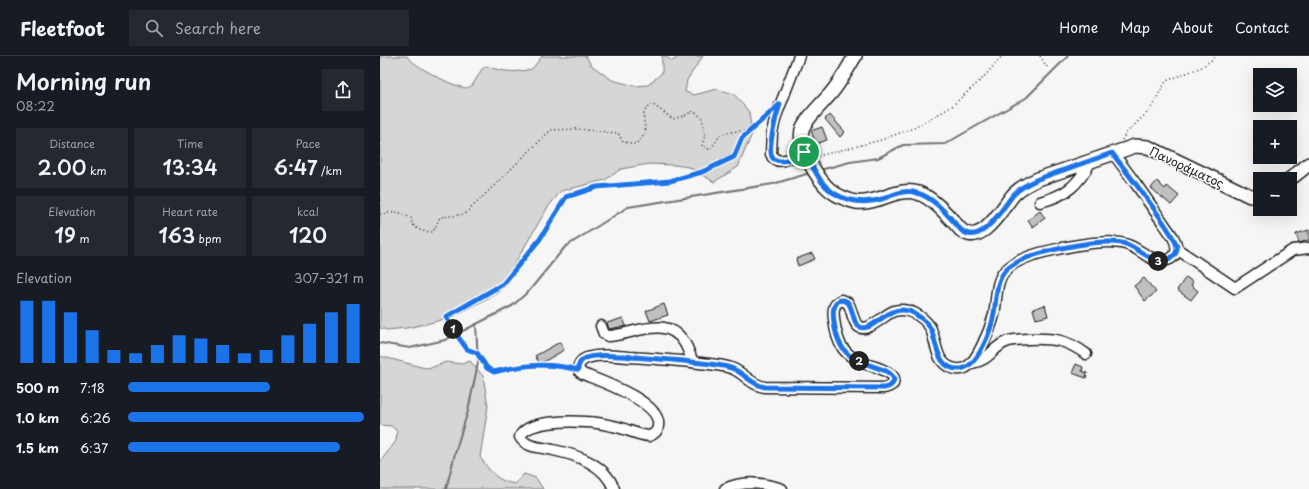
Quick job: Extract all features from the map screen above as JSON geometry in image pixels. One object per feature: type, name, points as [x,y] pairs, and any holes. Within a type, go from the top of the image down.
[{"type":"main road","points":[[809,159],[801,137],[803,127],[834,90],[855,56]]},
{"type":"main road","name":"Πανοράματος","points":[[809,159],[821,181],[837,195],[856,202],[874,201],[909,191],[917,192],[930,199],[965,234],[969,235],[976,234],[986,229],[1007,202],[1020,189],[1038,179],[1135,146],[1148,147],[1243,194],[1253,196]]},
{"type":"main road","points":[[1297,173],[1309,164]]},
{"type":"street","points":[[800,56],[776,116],[772,132],[772,157],[776,160],[809,159]]},
{"type":"street","points":[[614,489],[612,483],[596,466],[579,458],[554,450],[529,445],[520,437],[522,432],[530,428],[550,423],[586,422],[615,426],[648,436],[655,432],[658,428],[658,419],[653,412],[645,404],[630,394],[582,374],[578,370],[578,365],[584,359],[593,356],[607,356],[650,358],[713,364],[731,368],[744,375],[753,383],[765,387],[869,389],[888,387],[893,384],[894,380],[892,375],[882,369],[862,363],[851,357],[838,340],[836,334],[834,308],[841,300],[848,303],[856,323],[863,328],[872,326],[893,311],[908,310],[925,321],[930,328],[937,350],[944,364],[951,368],[958,369],[967,367],[976,358],[992,324],[998,284],[1004,272],[1010,266],[1027,257],[1040,253],[1086,244],[1121,243],[1130,245],[1153,259],[1160,261],[1165,261],[1175,254],[1177,249],[1176,243],[1170,233],[1136,184],[1112,153]]},
{"type":"street","points":[[1040,202],[1066,192],[1074,186],[1081,178],[1091,161]]},
{"type":"street","points":[[1177,249],[1235,288],[1294,250],[1309,248]]},
{"type":"street","points":[[601,326],[604,334],[608,336],[655,327],[666,328],[680,337],[693,362]]},
{"type":"street","points":[[972,363],[983,361],[1006,342],[1018,340],[1047,338],[1058,339],[1086,354]]},
{"type":"street","points":[[726,489],[746,483],[756,482],[782,489]]},
{"type":"path","points":[[809,159],[881,140],[916,127],[951,107],[983,78],[1002,56]]},
{"type":"path","points":[[1040,56],[1047,66]]},
{"type":"path","points":[[1112,153],[1126,133],[1150,110],[1166,81],[1202,67],[1217,56]]},
{"type":"path","points":[[380,214],[398,212],[411,218],[413,225],[421,231],[433,232],[440,217],[465,214],[551,130],[578,129],[618,133],[623,142],[636,144],[646,133],[643,117],[647,107],[652,104],[673,119],[694,112],[702,118],[705,135],[702,146],[710,150],[721,134],[749,131]]},
{"type":"path","points":[[578,370],[566,366],[542,364],[492,372],[487,368],[477,353],[467,349],[446,317],[503,284],[540,239],[566,197],[597,187],[670,181],[702,172],[734,157],[742,138],[780,104]]},
{"type":"shaded area","points":[[380,56],[407,56],[416,65],[434,75],[452,84],[466,88],[472,86],[482,69],[486,66],[498,70],[509,71],[532,69],[542,56],[586,56],[591,65],[612,80],[635,86],[648,85],[662,73],[662,56],[665,56],[672,61],[680,56],[703,56],[687,80],[685,92],[694,95],[717,89],[734,94],[749,112],[752,134],[738,167],[714,182],[689,167],[649,164],[621,169],[605,180],[561,191],[548,207],[515,263],[507,283],[496,294],[454,316],[407,328],[387,330],[380,328]]},
{"type":"shaded area","points":[[380,356],[425,368],[433,367],[446,362],[462,364],[470,361],[483,376],[488,406],[480,457],[490,471],[498,478],[508,483],[515,484],[524,474],[536,478],[543,489],[380,489],[380,462],[396,441],[397,431],[391,426],[380,425]]},
{"type":"building","points":[[830,115],[845,132],[840,137],[825,119]]},
{"type":"building","points":[[822,127],[827,140],[816,144],[811,131]]},
{"type":"building","points":[[1157,181],[1165,189],[1167,186],[1179,196],[1171,205],[1151,188]]},
{"type":"building","points":[[1040,211],[1045,218],[1033,227],[1028,220]]},
{"type":"building","points":[[1309,230],[1309,240],[1299,243],[1296,234]]},
{"type":"building","points":[[812,253],[815,259],[798,266],[796,259]]},
{"type":"building","points":[[1186,277],[1193,282],[1191,285],[1198,291],[1191,300],[1177,290]]},
{"type":"building","points":[[1144,278],[1156,292],[1145,301],[1134,286]]},
{"type":"building","points":[[664,304],[668,315],[650,321],[646,311]]},
{"type":"building","points":[[1045,305],[1048,316],[1036,319],[1033,309]]},
{"type":"building","points":[[623,318],[626,326],[609,329],[607,323]]},
{"type":"building","points":[[560,342],[564,350],[540,364],[535,356]]},
{"type":"building","points":[[1076,364],[1083,367],[1082,371],[1087,373],[1086,378],[1072,373]]},
{"type":"waterway","points":[[820,170],[850,162],[878,158],[903,145],[945,144],[1026,98],[1068,56]]},
{"type":"waterway","points":[[380,343],[410,348],[445,340],[512,306],[529,291],[565,247],[628,207],[773,184],[810,173]]},
{"type":"waterway","points":[[446,489],[468,411],[478,363],[476,324]]},
{"type":"route","points":[[780,104],[772,132],[772,157],[781,161],[787,160],[804,152],[821,181],[837,195],[856,202],[864,202],[883,199],[909,191],[917,192],[930,199],[965,234],[969,235],[976,234],[986,229],[1014,194],[1028,184],[1038,179],[1112,153],[1136,184],[1170,233],[1176,243],[1177,249],[1171,258],[1165,261],[1160,261],[1153,259],[1136,248],[1126,244],[1086,244],[1053,250],[1027,257],[1010,266],[1004,272],[998,284],[992,324],[989,332],[976,358],[972,363],[963,369],[951,368],[944,364],[935,345],[930,328],[925,321],[908,310],[893,311],[872,326],[863,328],[856,323],[848,303],[844,300],[838,301],[834,308],[834,315],[838,340],[851,357],[862,363],[882,369],[892,375],[894,378],[893,384],[884,388],[765,387],[753,383],[744,375],[731,368],[713,364],[650,358],[607,356],[593,356],[584,359],[578,365],[578,370],[566,366],[542,364],[492,372],[487,368],[477,353],[467,349],[446,317],[503,284],[540,239],[566,197],[597,187],[670,181],[702,172],[734,157],[742,138],[780,104]]}]
